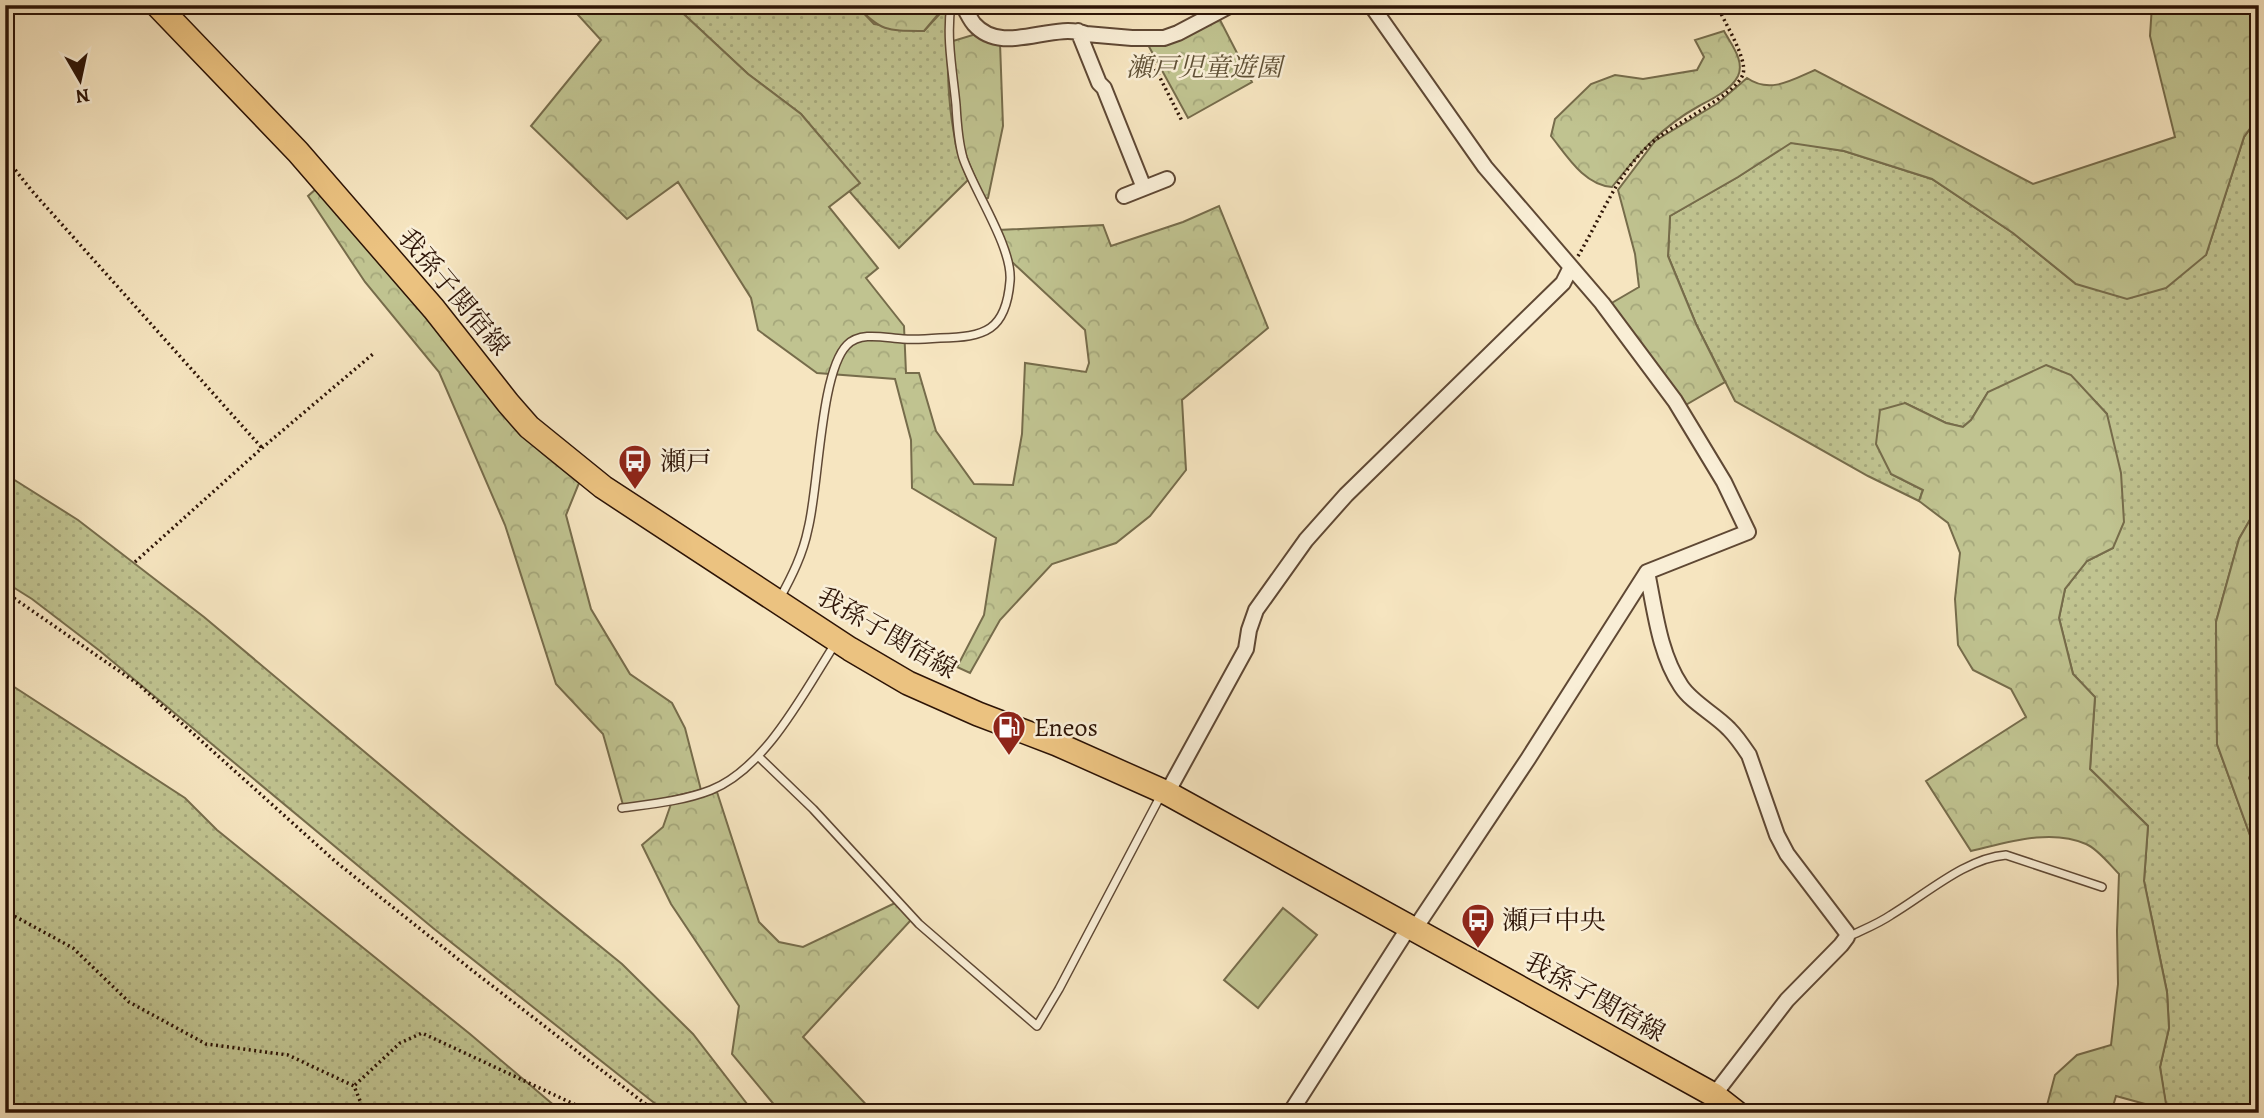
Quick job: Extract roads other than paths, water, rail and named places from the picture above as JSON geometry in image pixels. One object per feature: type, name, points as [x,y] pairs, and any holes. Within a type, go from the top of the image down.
[{"type":"main road","name":"我孫子関宿線","points":[[157,5],[298,152],[434,309],[530,427],[603,487],[908,683],[978,714],[1057,744],[1165,793],[1714,1095],[1737,1113]]},
{"type":"street","points":[[963,5],[975,25],[992,37],[1028,37],[1077,31],[1152,39],[1171,36],[1231,5]]},
{"type":"street","points":[[1290,1113],[1411,929],[1528,759],[1647,572],[1748,532],[1690,422],[1602,303],[1485,167],[1371,5]]},
{"type":"street","points":[[1077,31],[1099,83],[1104,88],[1144,188]]},
{"type":"street","points":[[1124,196],[1167,179]]},
{"type":"street","points":[[1165,793],[1247,649],[1249,629],[1256,610],[1306,540],[1346,495],[1563,283],[1570,269]]},
{"type":"street","points":[[1647,572],[1660,636],[1669,663],[1682,688],[1730,730],[1749,755],[1777,835],[1787,854],[1847,933],[1847,937],[1787,1000],[1714,1095]]},
{"type":"lane","points":[[778,601],[799,559],[808,530],[817,481],[824,411],[835,362],[848,344],[861,337],[873,336],[904,340],[970,337],[990,329],[1000,319],[1008,296],[1010,276],[1004,251],[963,157],[951,59],[951,5]]},
{"type":"lane","points":[[622,808],[678,800],[712,790],[736,776],[770,743],[838,640]]},
{"type":"lane","points":[[758,756],[813,809],[919,924],[1037,1026],[1165,793]]},
{"type":"lane","points":[[1847,937],[1888,917],[1981,860],[1992,856],[2006,855],[2102,887]]},
{"type":"place","name":"瀬戸","points":[[635,491]]},
{"type":"place","name":"Eneos","points":[[1009,757]]},
{"type":"place","name":"瀬戸中央","points":[[1478,950]]},
{"type":"park label","name":"瀬戸児童遊園","points":[[1204,67]]}]
